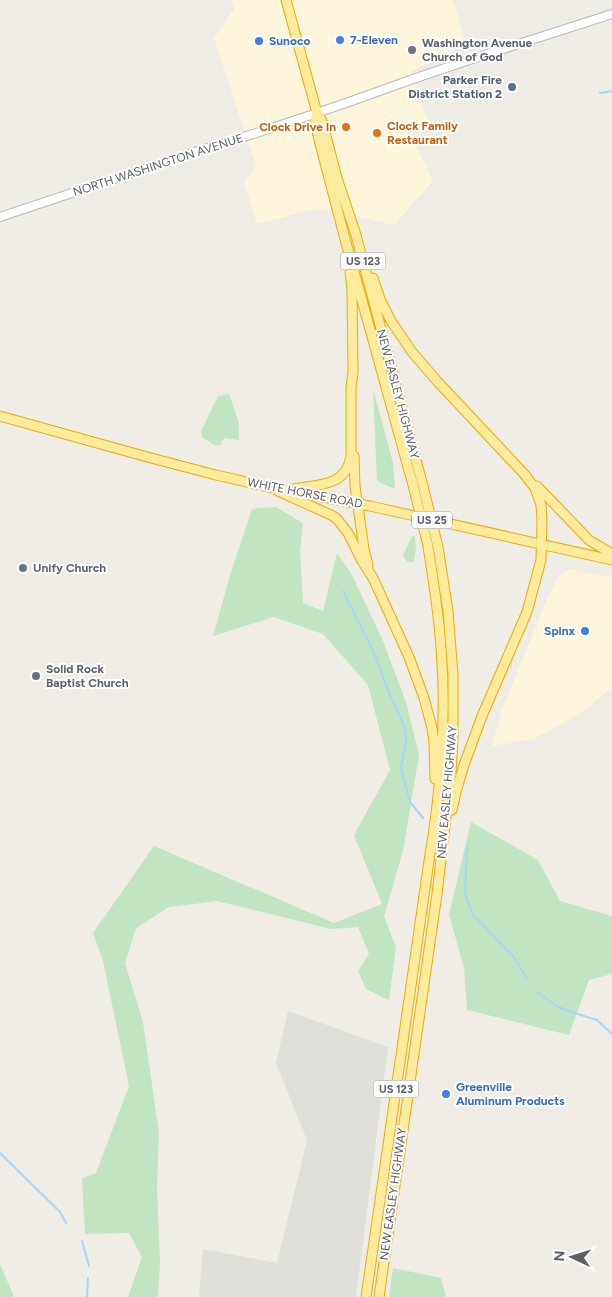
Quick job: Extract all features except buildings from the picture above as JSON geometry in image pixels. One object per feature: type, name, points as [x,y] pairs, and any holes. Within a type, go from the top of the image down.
[{"type":"highway","name":"US 123","points":[[286,0],[317,113]]},
{"type":"highway","name":"NEW EASLEY HIGHWAY","points":[[317,113],[322,121],[337,178],[352,224],[418,486],[440,629],[443,670],[441,776],[436,819],[366,1297]]},
{"type":"highway","name":"NEW EASLEY HIGHWAY","points":[[317,113],[315,123],[345,239],[438,548],[448,611],[453,674],[454,706],[451,774],[438,884],[378,1297]]},
{"type":"highway","points":[[352,224],[360,240],[380,299],[402,339],[420,362],[524,474],[589,540],[612,554]]},
{"type":"highway","points":[[289,490],[333,482],[346,471],[351,457],[351,388],[354,372],[352,290],[345,239]]},
{"type":"highway","points":[[353,379],[355,486],[369,571]]},
{"type":"highway","name":"WHITE HORSE ROAD","points":[[0,416],[169,463],[264,486],[358,504],[612,560]]},
{"type":"highway","points":[[438,884],[460,778],[482,716],[527,612],[541,560],[541,505],[535,488],[524,474]]},
{"type":"highway","points":[[264,486],[333,516],[343,526],[362,562],[374,578],[414,670],[432,728],[435,760],[435,785],[426,881]]},
{"type":"highway","points":[[386,1156],[398,1160]]},
{"type":"main road","name":"NORTH WASHINGTON AVENUE","points":[[0,217],[612,14]]},
{"type":"shaded area","points":[[232,0],[453,0],[466,44],[411,72],[428,120],[408,128],[433,181],[394,225],[318,208],[257,224],[244,182],[256,166],[214,38],[234,9]]},
{"type":"shaded area","points":[[570,569],[612,578],[612,687],[583,712],[534,739],[492,746],[501,712],[547,599],[557,578]]},
{"type":"shaded area","points":[[288,1011],[388,1047],[356,1297],[199,1297],[203,1249],[277,1263],[307,1140],[276,1063]]},
{"type":"green space","points":[[373,389],[393,463],[395,489],[377,481]]},
{"type":"green space","points":[[229,394],[239,423],[239,440],[224,438],[220,445],[214,445],[202,437],[201,431],[218,396]]},
{"type":"green space","points":[[276,507],[303,523],[300,552],[303,603],[323,611],[337,553],[351,573],[383,641],[406,702],[419,755],[403,851],[384,916],[396,947],[389,1000],[366,989],[358,971],[369,954],[358,927],[331,929],[217,901],[169,907],[136,928],[125,963],[143,1022],[159,1133],[157,1188],[160,1264],[158,1297],[128,1297],[142,1257],[129,1233],[85,1234],[82,1178],[96,1173],[129,1086],[103,961],[93,933],[154,846],[334,923],[382,904],[354,835],[390,770],[368,685],[323,634],[274,617],[213,636],[231,572],[252,509]]},
{"type":"green space","points":[[412,536],[415,537],[416,548],[414,562],[407,562],[403,555]]},
{"type":"green space","points":[[471,822],[538,860],[560,901],[612,916],[612,974],[589,980],[569,1035],[467,1010],[464,968],[449,915]]},
{"type":"green space","points":[[0,1264],[14,1297],[0,1297]]},
{"type":"green space","points":[[393,1268],[441,1278],[446,1297],[389,1297]]},
{"type":"waterway","points":[[600,93],[612,91]]},
{"type":"waterway","points":[[343,591],[373,650],[389,693],[405,728],[406,742],[401,768],[410,802],[423,818]]},
{"type":"waterway","points":[[467,846],[465,894],[473,915],[513,956],[527,978]]},
{"type":"waterway","points":[[537,992],[557,1006],[597,1020],[612,1034]]},
{"type":"waterway","points":[[0,1153],[60,1212],[66,1223]]},
{"type":"waterway","points":[[82,1241],[89,1266]]},
{"type":"waterway","points":[[87,1297],[88,1278]]},
{"type":"place","name":"7-Eleven","points":[[340,40]]},
{"type":"place","name":"Sunoco","points":[[259,41]]},
{"type":"place","name":"Washington Avenue Church of God","points":[[412,50]]},
{"type":"place","name":"Parker Fire District Station 2","points":[[512,87]]},
{"type":"place","name":"Clock Drive In","points":[[346,127]]},
{"type":"place","name":"Clock Family Restaurant","points":[[377,133]]},
{"type":"place","name":"Unify Church","points":[[23,568]]},
{"type":"place","name":"Spinx","points":[[585,631]]},
{"type":"place","name":"Solid Rock Baptist Church","points":[[36,676]]},
{"type":"place","name":"Greenville Aluminum Products","points":[[446,1094]]}]
